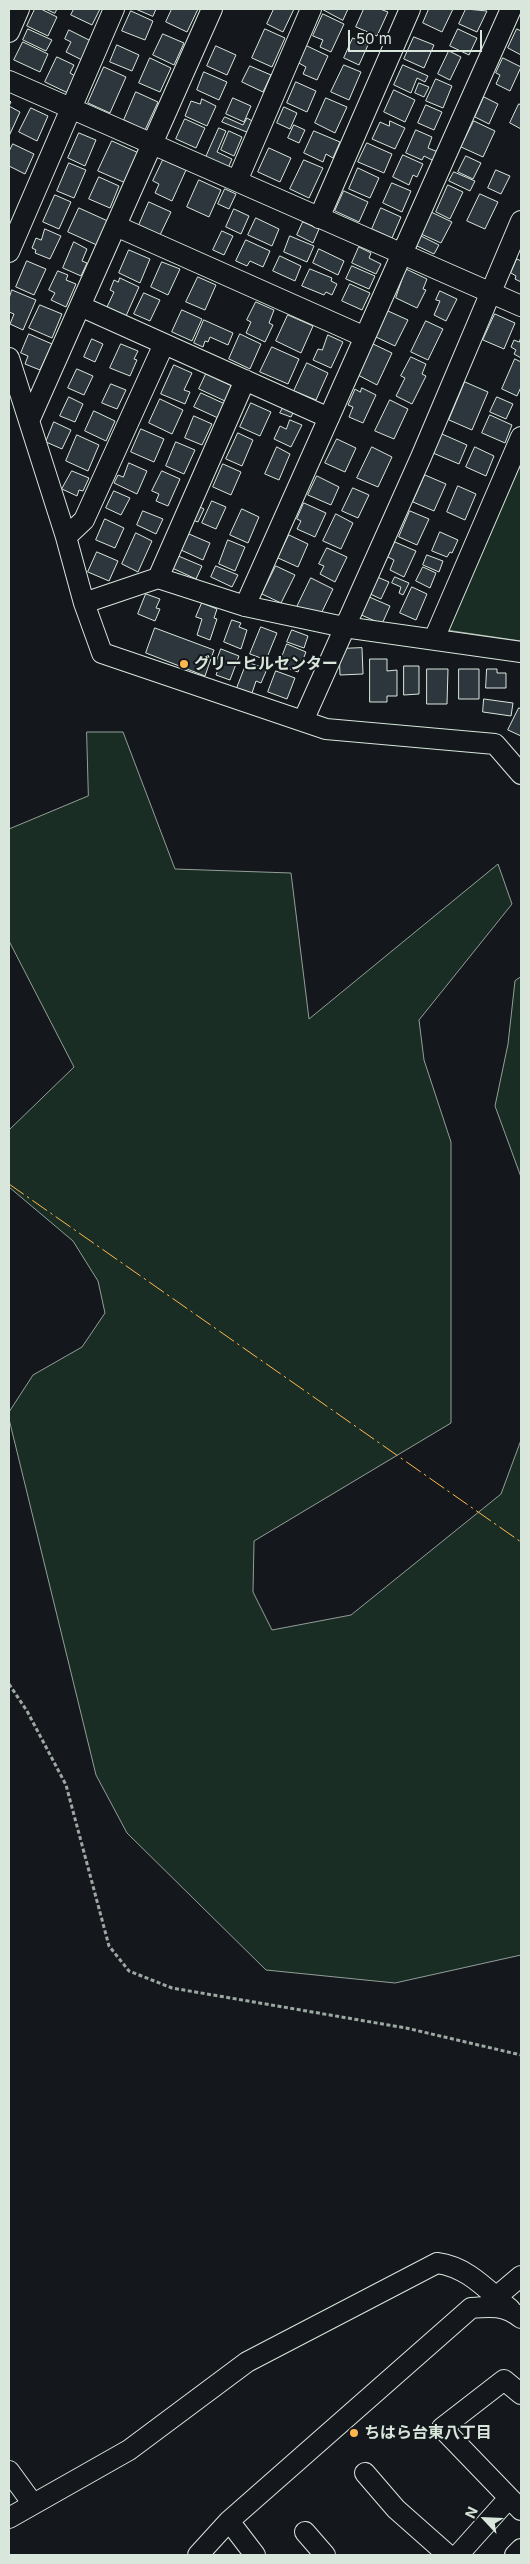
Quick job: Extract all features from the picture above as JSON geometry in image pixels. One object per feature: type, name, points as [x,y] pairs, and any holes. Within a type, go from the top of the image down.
[{"type":"street","points":[[9,32],[19,9]]},
{"type":"street","points":[[9,252],[114,9]]},
{"type":"street","points":[[29,421],[212,9]]},
{"type":"street","points":[[237,181],[311,9]]},
{"type":"street","points":[[319,218],[410,9]]},
{"type":"street","points":[[245,606],[511,9]]},
{"type":"street","points":[[516,9],[521,11]]},
{"type":"street","points":[[9,81],[521,306]]},
{"type":"street","points":[[303,721],[421,457],[521,221]]},
{"type":"street","points":[[116,226],[365,337]]},
{"type":"street","points":[[80,306],[329,418]]},
{"type":"street","points":[[66,537],[84,520],[164,344]]},
{"type":"street","points":[[9,358],[66,537],[84,603],[102,653],[326,729],[495,744],[521,774]]},
{"type":"street","points":[[158,578],[245,380]]},
{"type":"street","points":[[434,639],[521,437]]},
{"type":"street","points":[[84,603],[158,578],[245,606],[344,627],[521,652]]},
{"type":"street","points":[[9,2518],[129,2450],[247,2362],[437,2263],[454,2266],[469,2274],[509,2308]]},
{"type":"street","points":[[509,2308],[521,2276]]},
{"type":"street","points":[[198,2555],[229,2521],[472,2308],[491,2306],[509,2308]]},
{"type":"street","points":[[458,2555],[515,2504],[442,2428],[504,2380],[521,2394]]},
{"type":"street","points":[[9,2471],[33,2504]]},
{"type":"street","points":[[365,2473],[396,2509],[448,2555]]},
{"type":"street","points":[[229,2521],[255,2555]]},
{"type":"street","points":[[305,2532],[325,2555]]},
{"type":"street","points":[[515,2555],[521,2548]]},
{"type":"path","points":[[9,1684],[27,1711],[66,1785],[109,1946],[129,1971],[172,1988],[406,2028],[521,2055]]},
{"type":"green space","points":[[515,466],[521,469],[521,641],[446,630]]},
{"type":"green space","points":[[87,732],[123,732],[175,869],[291,873],[309,1019],[498,864],[512,904],[419,1020],[424,1060],[451,1142],[451,1423],[254,1541],[253,1592],[272,1630],[351,1615],[501,1494],[521,1440],[521,1955],[395,1983],[266,1970],[127,1833],[96,1775],[9,1419],[9,1412],[33,1375],[82,1347],[105,1313],[98,1281],[73,1241],[9,1187],[9,1130],[74,1067],[9,941],[9,829],[88,796]]},
{"type":"green space","points":[[521,977],[521,1177],[495,1106],[508,1044],[515,981]]},
{"type":"building","points":[[35,9],[41,9],[57,17],[48,36],[27,26]]},
{"type":"building","points":[[46,9],[57,9],[55,13]]},
{"type":"building","points":[[74,9],[100,9],[92,25],[71,15]]},
{"type":"building","points":[[136,9],[156,9],[153,16]]},
{"type":"building","points":[[172,9],[198,9],[187,32],[166,22]]},
{"type":"building","points":[[274,9],[294,9],[283,32],[267,24]]},
{"type":"building","points":[[322,9],[348,9],[343,20]]},
{"type":"building","points":[[364,9],[380,9],[388,12],[377,36],[356,27]]},
{"type":"building","points":[[429,9],[453,9],[442,32],[423,23]]},
{"type":"building","points":[[466,9],[487,11],[477,32],[459,24]]},
{"type":"building","points":[[131,11],[153,21],[145,40],[122,31]]},
{"type":"building","points":[[323,14],[344,24],[331,52],[320,47],[323,40],[313,36]]},
{"type":"building","points":[[28,29],[52,40],[46,51],[23,40]]},
{"type":"building","points":[[265,29],[285,38],[272,67],[252,58]]},
{"type":"building","points":[[458,29],[477,38],[469,55],[450,46]]},
{"type":"building","points":[[517,29],[521,31],[521,55],[508,48]]},
{"type":"building","points":[[69,30],[91,41],[82,60],[66,52],[71,42],[65,39]]},
{"type":"building","points":[[163,34],[184,43],[174,65],[153,55]]},
{"type":"building","points":[[414,37],[434,45],[424,68],[404,59]]},
{"type":"building","points":[[353,38],[368,45],[359,65],[344,58]]},
{"type":"building","points":[[23,42],[48,54],[40,72],[14,60]]},
{"type":"building","points":[[117,45],[139,55],[132,71],[110,62]]},
{"type":"building","points":[[305,45],[328,56],[317,80],[303,74],[306,67],[297,62]]},
{"type":"building","points":[[216,46],[236,55],[227,75],[207,66]]},
{"type":"building","points":[[449,51],[461,57],[450,80],[438,74]]},
{"type":"building","points":[[57,57],[74,65],[70,73],[75,76],[68,93],[45,82]]},
{"type":"building","points":[[150,58],[171,68],[160,92],[139,83]]},
{"type":"building","points":[[503,58],[521,67],[510,91],[496,84],[500,75],[496,73]]},
{"type":"building","points":[[344,65],[361,72],[349,100],[331,92]]},
{"type":"building","points":[[403,65],[428,76],[425,82],[417,78],[411,93],[394,85]]},
{"type":"building","points":[[250,66],[271,75],[263,92],[242,82]]},
{"type":"building","points":[[104,67],[126,77],[110,113],[88,103]]},
{"type":"building","points":[[204,72],[227,82],[219,100],[197,90]]},
{"type":"building","points":[[436,79],[452,86],[443,108],[426,101]]},
{"type":"building","points":[[296,82],[316,91],[307,112],[287,103]]},
{"type":"building","points":[[419,83],[429,87],[424,97],[415,93]]},
{"type":"building","points":[[394,90],[415,100],[405,122],[384,112]]},
{"type":"building","points":[[136,92],[158,102],[145,130],[124,120]]},
{"type":"building","points":[[484,97],[498,104],[489,124],[475,117]]},
{"type":"building","points":[[233,98],[251,106],[244,122],[226,114]]},
{"type":"building","points":[[326,98],[347,107],[335,133],[315,123]]},
{"type":"building","points":[[202,99],[216,106],[207,126],[185,116],[191,101],[200,104]]},
{"type":"building","points":[[519,104],[521,105],[521,129],[510,123]]},
{"type":"building","points":[[426,105],[442,112],[434,130],[418,123]]},
{"type":"building","points":[[9,106],[20,112],[10,134]]},
{"type":"building","points":[[284,107],[297,113],[290,129],[277,123]]},
{"type":"building","points":[[31,108],[48,116],[37,141],[19,132]]},
{"type":"building","points":[[225,117],[243,125],[247,118],[254,122],[249,133],[222,122]]},
{"type":"building","points":[[185,119],[205,128],[196,148],[176,139]]},
{"type":"building","points":[[390,121],[405,128],[395,149],[372,139],[380,122],[389,126]]},
{"type":"building","points":[[474,121],[495,131],[483,157],[461,147]]},
{"type":"building","points":[[294,125],[305,130],[299,143],[288,138]]},
{"type":"building","points":[[219,128],[226,131],[217,152],[232,159],[228,168],[206,157]]},
{"type":"building","points":[[416,130],[432,137],[428,148],[438,152],[434,161],[424,156],[422,160],[406,153]]},
{"type":"building","points":[[229,131],[242,137],[234,156],[221,150]]},
{"type":"building","points":[[314,131],[340,142],[333,158],[326,154],[323,162],[304,153]]},
{"type":"building","points":[[79,133],[96,140],[85,166],[68,158]]},
{"type":"building","points":[[112,141],[141,154],[128,184],[98,171]]},
{"type":"building","points":[[367,143],[392,154],[384,173],[358,162]]},
{"type":"building","points":[[13,144],[34,154],[25,174],[9,166],[9,152]]},
{"type":"building","points":[[269,148],[291,158],[280,182],[258,172]]},
{"type":"building","points":[[403,155],[423,164],[417,177],[413,175],[409,185],[393,177]]},
{"type":"building","points":[[466,156],[481,163],[473,179],[458,172]]},
{"type":"building","points":[[163,160],[186,170],[172,201],[155,193],[159,184],[153,181]]},
{"type":"building","points":[[304,160],[323,168],[309,198],[290,189]]},
{"type":"building","points":[[69,163],[86,170],[74,198],[57,191]]},
{"type":"building","points":[[358,168],[379,178],[370,198],[349,189]]},
{"type":"building","points":[[496,170],[510,176],[501,194],[488,188]]},
{"type":"building","points":[[454,172],[475,181],[470,191],[449,181]]},
{"type":"building","points":[[99,177],[119,186],[110,208],[89,199]]},
{"type":"building","points":[[199,180],[221,190],[209,217],[187,207]]},
{"type":"building","points":[[392,183],[411,191],[402,212],[383,203]]},
{"type":"building","points":[[448,185],[463,192],[450,219],[436,212]]},
{"type":"building","points":[[225,189],[236,194],[229,209],[218,204]]},
{"type":"building","points":[[344,191],[368,202],[359,222],[335,211]]},
{"type":"building","points":[[480,194],[498,202],[485,229],[467,221]]},
{"type":"building","points":[[55,195],[71,202],[59,229],[43,222]]},
{"type":"building","points":[[149,202],[171,212],[160,235],[139,225]]},
{"type":"building","points":[[79,208],[110,222],[99,246],[68,232]]},
{"type":"building","points":[[381,208],[401,217],[392,238],[372,229]]},
{"type":"building","points":[[234,209],[249,216],[241,234],[226,227]]},
{"type":"building","points":[[431,212],[452,222],[441,243],[421,234]]},
{"type":"building","points":[[256,218],[279,229],[272,246],[248,235]]},
{"type":"building","points":[[303,222],[319,229],[313,243],[297,235]]},
{"type":"building","points":[[45,229],[61,236],[50,259],[35,253],[36,250],[32,248],[36,238],[41,240]]},
{"type":"building","points":[[222,231],[233,236],[224,255],[213,250]]},
{"type":"building","points":[[419,235],[439,245],[434,254],[415,245]]},
{"type":"building","points":[[290,236],[314,246],[307,262],[284,252]]},
{"type":"building","points":[[246,240],[270,251],[263,267],[250,261],[247,266],[236,261]]},
{"type":"building","points":[[74,242],[87,249],[82,261],[87,263],[81,276],[63,268]]},
{"type":"building","points":[[359,247],[371,253],[369,258],[381,264],[376,274],[352,263]]},
{"type":"building","points":[[319,249],[344,261],[338,275],[313,263]]},
{"type":"building","points":[[129,250],[150,259],[140,283],[119,273]]},
{"type":"building","points":[[280,256],[301,266],[295,281],[273,271]]},
{"type":"building","points":[[517,259],[521,261],[521,282],[515,279],[516,276],[511,273]]},
{"type":"building","points":[[27,261],[46,269],[34,295],[16,287]]},
{"type":"building","points":[[162,262],[180,269],[168,295],[151,287]]},
{"type":"building","points":[[352,266],[375,276],[369,289],[346,279]]},
{"type":"building","points":[[310,269],[332,278],[331,281],[337,284],[332,295],[326,292],[324,295],[302,286]]},
{"type":"building","points":[[406,269],[427,279],[423,289],[426,290],[417,308],[396,298]]},
{"type":"building","points":[[58,271],[68,275],[66,280],[76,284],[66,307],[51,300],[55,293],[49,290]]},
{"type":"building","points":[[198,277],[216,285],[205,310],[186,302]]},
{"type":"building","points":[[120,278],[139,287],[126,316],[107,307],[114,292],[110,290],[114,280],[118,282]]},
{"type":"building","points":[[350,284],[370,293],[362,310],[342,301]]},
{"type":"building","points":[[12,290],[36,300],[23,330],[10,324],[14,314],[9,312],[9,299]]},
{"type":"building","points":[[440,291],[457,299],[446,321],[434,315],[440,301],[436,300]]},
{"type":"building","points":[[144,293],[160,300],[150,321],[134,314]]},
{"type":"building","points":[[256,302],[274,310],[269,323],[273,325],[265,342],[246,333],[251,322],[247,320]]},
{"type":"building","points":[[40,305],[62,314],[52,338],[29,328]]},
{"type":"building","points":[[182,310],[202,319],[192,341],[172,332]]},
{"type":"building","points":[[388,311],[408,320],[395,346],[376,337]]},
{"type":"building","points":[[495,314],[515,323],[504,349],[483,340]]},
{"type":"building","points":[[288,315],[313,326],[301,353],[276,341]]},
{"type":"building","points":[[204,320],[233,333],[228,345],[210,337],[208,342],[205,341],[203,347],[194,343]]},
{"type":"building","points":[[426,321],[443,329],[428,360],[411,352]]},
{"type":"building","points":[[29,334],[52,344],[40,370],[25,364],[28,356],[21,353]]},
{"type":"building","points":[[240,334],[261,344],[250,369],[229,359]]},
{"type":"building","points":[[328,335],[343,342],[331,368],[313,360],[318,349],[322,350]]},
{"type":"building","points":[[521,337],[521,358],[514,354],[516,350],[511,347],[514,340],[519,342]]},
{"type":"building","points":[[92,339],[103,344],[95,362],[84,357]]},
{"type":"building","points":[[371,343],[392,353],[377,385],[356,374]]},
{"type":"building","points":[[121,344],[138,351],[134,359],[137,360],[130,376],[110,368]]},
{"type":"building","points":[[272,347],[299,359],[288,384],[260,372]]},
{"type":"building","points":[[411,357],[426,364],[422,374],[426,376],[412,404],[396,396],[405,378],[401,376]]},
{"type":"building","points":[[515,359],[521,362],[521,387],[517,396],[502,389]]},
{"type":"building","points":[[307,363],[328,373],[316,400],[294,391]]},
{"type":"building","points":[[174,365],[192,373],[184,390],[190,392],[185,404],[161,394]]},
{"type":"building","points":[[77,369],[93,376],[84,395],[68,388]]},
{"type":"building","points":[[206,374],[232,386],[225,401],[199,389]]},
{"type":"building","points":[[465,382],[488,392],[472,430],[449,420]]},
{"type":"building","points":[[111,384],[126,390],[117,409],[102,403]]},
{"type":"building","points":[[362,388],[376,395],[363,423],[349,417],[353,407],[348,405],[355,389],[360,392]]},
{"type":"building","points":[[201,393],[225,404],[218,418],[194,407]]},
{"type":"building","points":[[69,397],[83,404],[75,422],[60,416]]},
{"type":"building","points":[[497,397],[513,404],[506,419],[490,412]]},
{"type":"building","points":[[160,399],[183,410],[172,434],[149,423]]},
{"type":"building","points":[[390,400],[408,409],[394,439],[375,431]]},
{"type":"building","points":[[251,403],[271,412],[260,436],[240,427]]},
{"type":"building","points":[[283,408],[293,413],[291,417],[280,413]]},
{"type":"building","points":[[94,411],[115,421],[106,441],[85,431]]},
{"type":"building","points":[[490,415],[512,425],[505,443],[482,433]]},
{"type":"building","points":[[194,416],[212,424],[202,445],[185,438]]},
{"type":"building","points":[[290,420],[302,425],[291,447],[274,439],[280,426],[286,429]]},
{"type":"building","points":[[54,422],[71,430],[62,449],[46,442]]},
{"type":"building","points":[[141,429],[164,439],[154,462],[131,452]]},
{"type":"building","points":[[238,433],[253,440],[242,466],[226,459]]},
{"type":"building","points":[[442,434],[467,445],[459,464],[433,453]]},
{"type":"building","points":[[77,435],[99,445],[88,471],[66,461]]},
{"type":"building","points":[[337,439],[356,448],[345,472],[325,463]]},
{"type":"building","points":[[176,442],[195,450],[184,474],[166,466]]},
{"type":"building","points":[[277,447],[290,454],[279,480],[265,474]]},
{"type":"building","points":[[372,447],[392,457],[378,487],[357,478]]},
{"type":"building","points":[[475,447],[494,456],[486,476],[466,467]]},
{"type":"building","points":[[129,463],[147,471],[137,494],[114,483],[118,475],[123,477]]},
{"type":"building","points":[[223,464],[241,472],[231,495],[213,487]]},
{"type":"building","points":[[72,471],[89,478],[83,491],[79,490],[77,496],[62,489]]},
{"type":"building","points":[[162,471],[180,479],[168,506],[156,501],[159,494],[152,491]]},
{"type":"building","points":[[425,475],[446,484],[434,511],[413,502]]},
{"type":"building","points":[[317,476],[339,487],[331,505],[308,495]]},
{"type":"building","points":[[458,486],[476,494],[465,520],[447,512]]},
{"type":"building","points":[[353,488],[369,495],[358,518],[342,511]]},
{"type":"building","points":[[114,491],[130,498],[121,515],[106,508]]},
{"type":"building","points":[[212,501],[226,507],[216,529],[202,523]]},
{"type":"building","points":[[304,503],[326,513],[315,537],[297,529],[301,521],[297,519]]},
{"type":"building","points":[[196,505],[204,509],[198,522],[190,519]]},
{"type":"building","points":[[242,509],[259,517],[248,543],[230,535]]},
{"type":"building","points":[[143,511],[163,519],[156,534],[137,525]]},
{"type":"building","points":[[410,511],[429,519],[417,545],[399,537]]},
{"type":"building","points":[[336,514],[353,523],[341,549],[323,541]]},
{"type":"building","points":[[105,519],[124,528],[115,548],[96,540]]},
{"type":"building","points":[[440,532],[458,540],[452,553],[450,552],[447,557],[432,551]]},
{"type":"building","points":[[136,533],[152,541],[138,572],[122,564]]},
{"type":"building","points":[[189,534],[210,543],[203,560],[181,550]]},
{"type":"building","points":[[289,535],[308,544],[298,567],[278,558]]},
{"type":"building","points":[[228,540],[245,547],[235,571],[219,564]]},
{"type":"building","points":[[395,542],[416,551],[404,577],[390,570],[394,560],[388,557]]},
{"type":"building","points":[[327,548],[347,557],[335,582],[320,574],[324,566],[319,564]]},
{"type":"building","points":[[97,552],[118,561],[109,581],[88,572]]},
{"type":"building","points":[[176,555],[202,566],[196,579],[170,567]]},
{"type":"building","points":[[427,555],[443,561],[439,572],[423,565]]},
{"type":"building","points":[[216,566],[238,575],[232,587],[211,577]]},
{"type":"building","points":[[276,566],[295,575],[281,603],[262,594]]},
{"type":"building","points":[[423,567],[436,573],[430,588],[416,581]]},
{"type":"building","points":[[375,576],[389,582],[381,599],[368,593]]},
{"type":"building","points":[[395,577],[409,583],[403,595],[399,593],[401,587],[392,583]]},
{"type":"building","points":[[311,578],[333,589],[318,620],[296,609]]},
{"type":"building","points":[[412,587],[427,594],[416,620],[400,613]]},
{"type":"building","points":[[146,594],[160,599],[156,608],[160,609],[155,621],[138,614]]},
{"type":"building","points":[[367,596],[390,606],[382,624],[359,614]]},
{"type":"building","points":[[202,603],[217,609],[214,618],[217,619],[210,640],[197,635],[202,619],[196,617]]},
{"type":"building","points":[[232,620],[241,623],[239,627],[247,630],[241,649],[224,642]]},
{"type":"building","points":[[261,627],[277,633],[266,660],[250,654]]},
{"type":"building","points":[[155,628],[214,650],[205,676],[146,653]]},
{"type":"building","points":[[292,630],[308,636],[304,648],[287,642]]},
{"type":"building","points":[[287,644],[306,652],[298,672],[279,665]]},
{"type":"building","points":[[362,648],[363,674],[340,675],[339,649]]},
{"type":"building","points":[[221,649],[239,656],[230,680],[216,675],[219,667],[215,666]]},
{"type":"building","points":[[370,659],[387,659],[387,671],[397,670],[397,696],[387,696],[387,702],[370,702]]},
{"type":"building","points":[[247,662],[267,669],[261,683],[256,681],[252,693],[237,688]]},
{"type":"building","points":[[404,666],[419,666],[419,694],[404,695]]},
{"type":"building","points":[[427,669],[448,669],[447,704],[427,704]]},
{"type":"building","points":[[459,669],[479,669],[479,699],[459,699]]},
{"type":"building","points":[[487,669],[497,669],[497,673],[506,673],[506,688],[486,688]]},
{"type":"building","points":[[276,671],[295,678],[287,699],[268,692]]},
{"type":"building","points":[[484,699],[513,703],[511,716],[483,712]]},
{"type":"building","points":[[519,708],[521,709],[521,736],[508,730]]},
{"type":"power","points":[[9,1184],[521,1542]]},
{"type":"place","name":"グリーヒルセンター","points":[[184,664]]},
{"type":"place","name":"ちはら台東八丁目","points":[[354,2433]]}]
